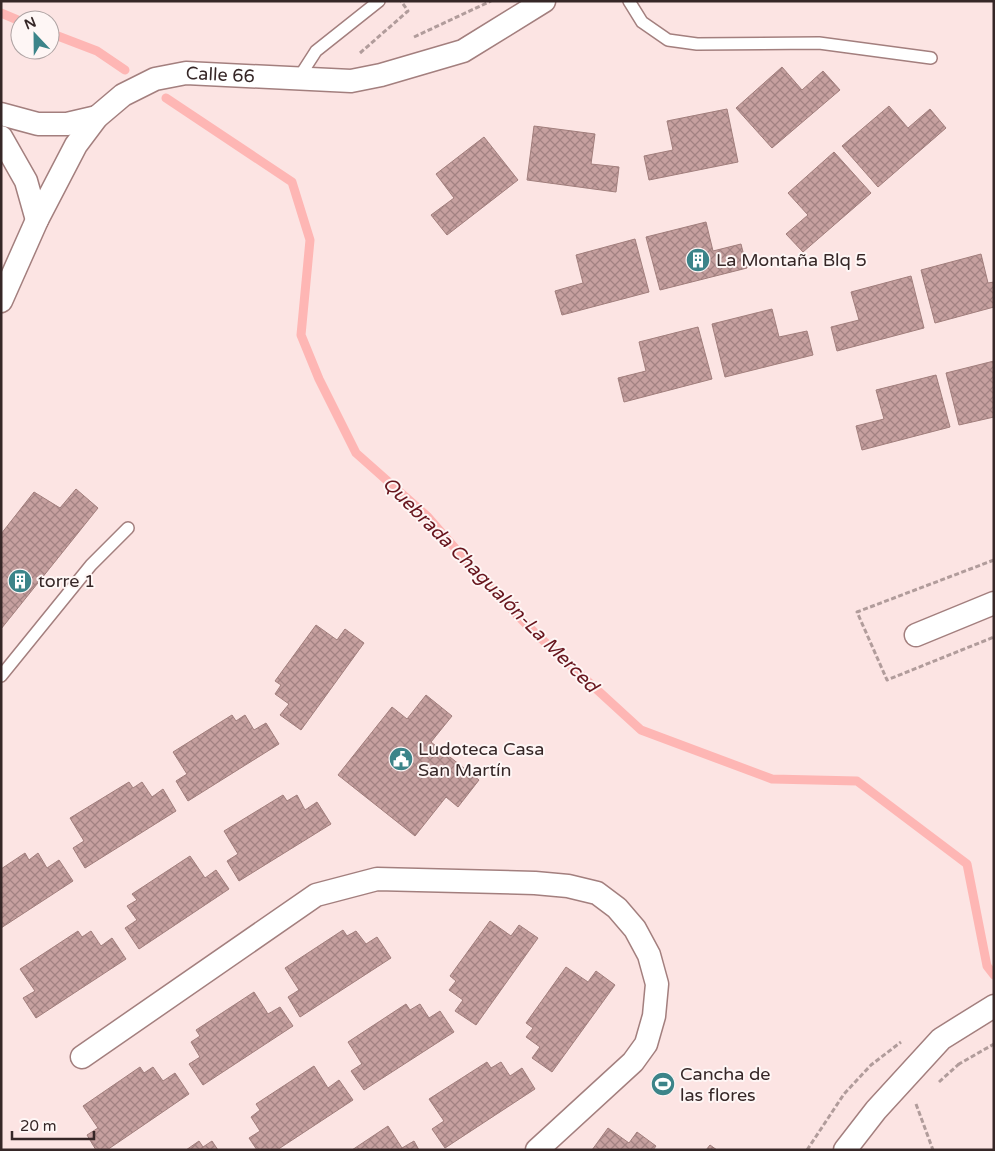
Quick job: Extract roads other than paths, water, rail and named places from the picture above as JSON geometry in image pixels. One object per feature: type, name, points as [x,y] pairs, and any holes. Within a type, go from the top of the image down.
[{"type":"street","name":"Calle 66","points":[[2,297],[37,220],[76,145],[97,117],[123,95],[155,79],[186,73],[351,81],[381,75],[464,51],[544,1]]},
{"type":"street","points":[[1,114],[38,124],[67,124],[97,117]]},
{"type":"street","points":[[1,137],[26,180],[37,220]]},
{"type":"street","points":[[916,635],[994,603]]},
{"type":"street","points":[[82,1057],[316,895],[377,879],[535,883],[568,886],[597,894],[617,908],[635,929],[649,955],[656,984],[654,1016],[646,1044],[633,1062],[537,1150]]},
{"type":"street","points":[[845,1150],[876,1110],[941,1039],[994,1006]]},
{"type":"lane","points":[[298,79],[316,51],[379,1]]},
{"type":"lane","points":[[628,1],[642,22],[668,40],[697,44],[819,43],[931,58]]},
{"type":"lane","points":[[1,676],[85,572],[128,528]]},
{"type":"waterway","name":"Quebrada Chagualón-La Merced","points":[[1,13],[10,17]]},
{"type":"waterway","name":"Quebrada Chagualón-La Merced","points":[[60,37],[97,51],[125,70]]},
{"type":"waterway","name":"Quebrada Chagualón-La Merced","points":[[166,98],[292,182],[310,240],[301,335],[319,379],[356,453],[427,516],[481,578],[534,632],[641,730],[772,779],[857,781],[967,864],[987,966],[994,975]]},
{"type":"place","name":"La Montaña Blq 5","points":[[698,260]]},
{"type":"place","name":"torre 1","points":[[20,581]]},
{"type":"place","name":"Ludoteca Casa San Martín","points":[[401,759]]},
{"type":"place","name":"Cancha de las flores","points":[[663,1084]]}]
